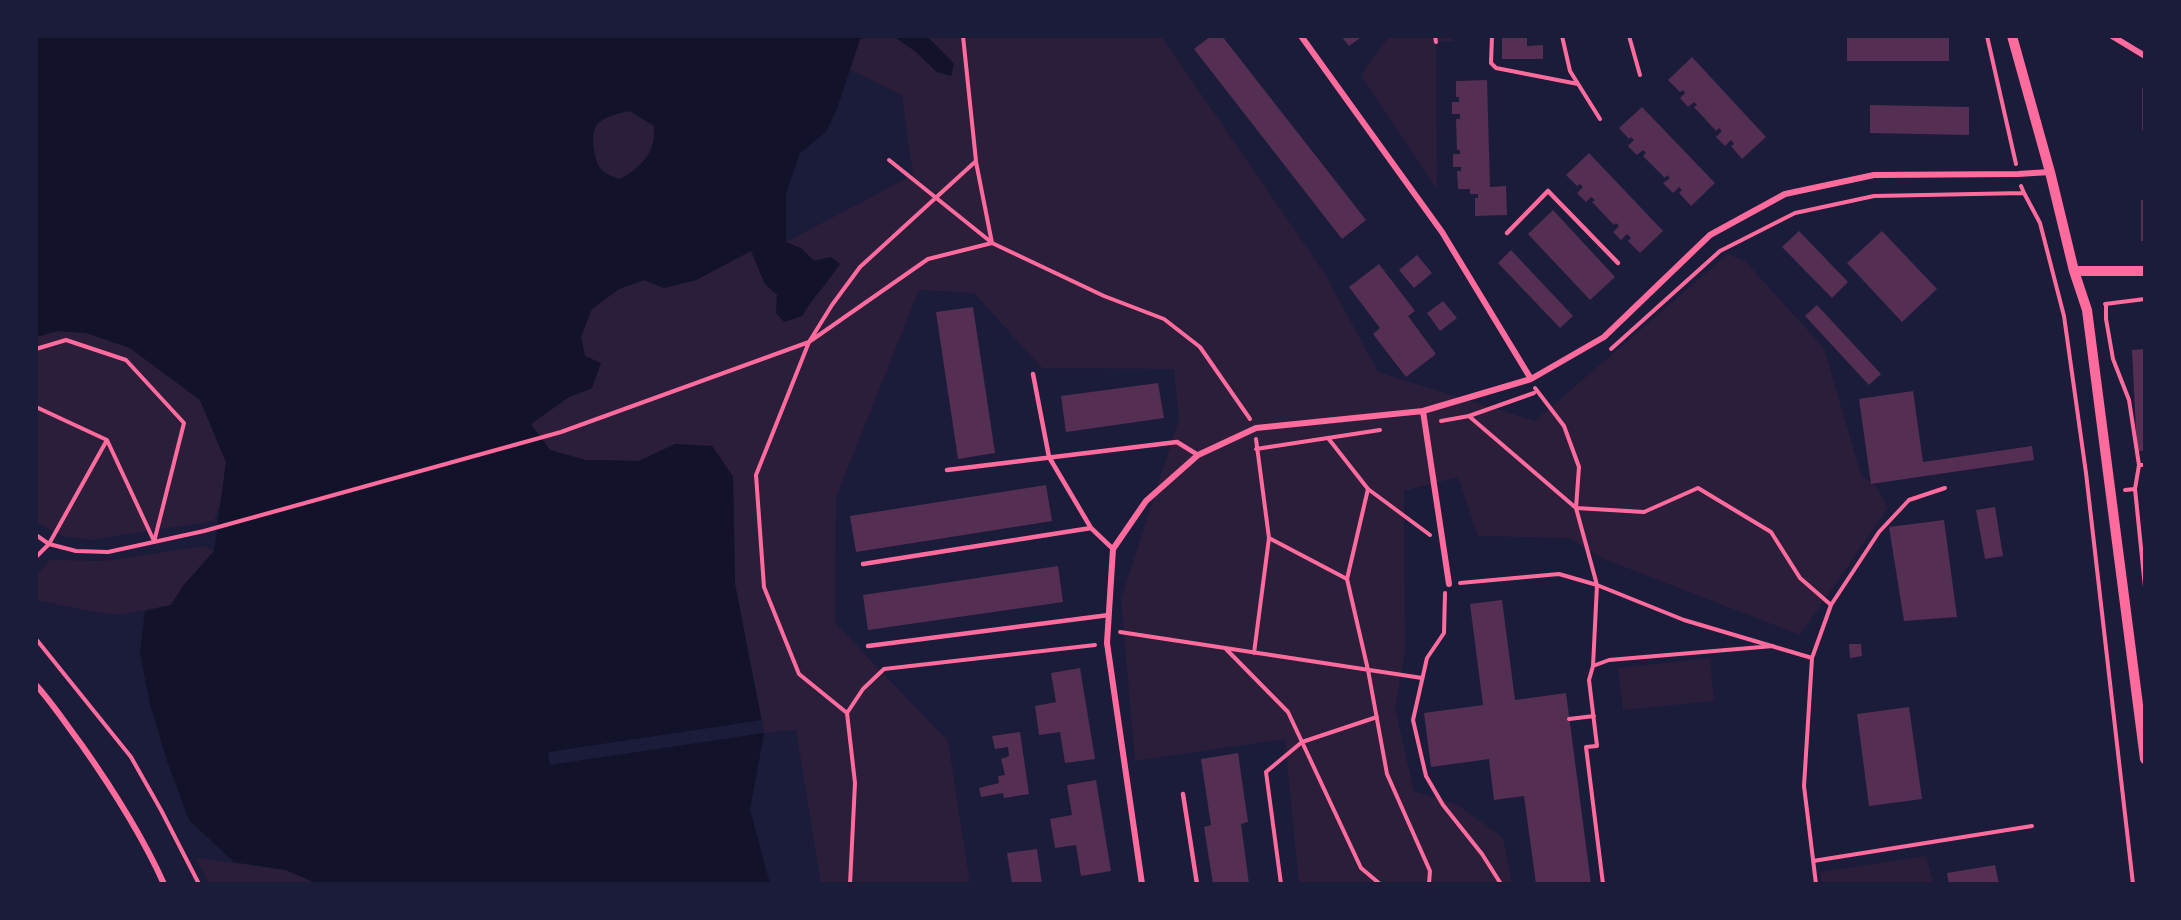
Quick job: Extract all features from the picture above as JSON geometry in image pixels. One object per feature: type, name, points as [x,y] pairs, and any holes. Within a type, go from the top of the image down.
[{"type":"street","points":[[1301,36],[1442,232],[1530,379]]},
{"type":"street","points":[[2012,36],[2050,172],[2074,271],[2087,310],[2145,759]]},
{"type":"street","points":[[2112,36],[2145,56]]},
{"type":"street","points":[[1142,884],[1107,643],[1113,549],[1146,501],[1198,455],[1256,428],[1423,411],[1530,379],[1604,337],[1710,235],[1785,194],[1874,175],[2050,172]]},
{"type":"street","points":[[2074,271],[2145,271]]},
{"type":"street","points":[[1423,411],[1449,584]]},
{"type":"street","points":[[36,685],[93,761],[126,813],[164,884]]},
{"type":"lane","points":[[1507,233],[1548,191],[1618,263]]},
{"type":"lane","points":[[1033,374],[1049,457],[1091,528],[1113,549]]},
{"type":"lane","points":[[947,470],[1177,442],[1198,455]]},
{"type":"lane","points":[[863,564],[1091,528]]},
{"type":"lane","points":[[868,646],[1109,615]]},
{"type":"lane","points":[[1183,794],[1197,884]]},
{"type":"path","points":[[963,36],[976,161],[992,243]]},
{"type":"path","points":[[1435,36],[1436,42]]},
{"type":"path","points":[[1492,36],[1491,63],[1496,68],[1578,84]]},
{"type":"path","points":[[1562,36],[1570,71],[1600,118]]},
{"type":"path","points":[[1629,36],[1640,75]]},
{"type":"path","points":[[1987,36],[2018,174],[2024,194],[2040,223],[2064,316],[2088,494],[2133,884]]},
{"type":"path","points":[[888,160],[992,243],[1104,296],[1164,319],[1200,346],[1256,428],[1269,538],[1254,653]]},
{"type":"path","points":[[847,713],[799,674],[764,587],[756,475],[809,342],[832,305],[860,267],[976,161]]},
{"type":"path","points":[[36,536],[49,544],[76,551],[108,552],[204,531],[561,432],[809,342],[928,259],[992,243]]},
{"type":"path","points":[[2087,310],[2106,304],[2145,299]]},
{"type":"path","points":[[2106,304],[2106,319],[2113,359],[2127,393],[2139,465],[2135,489],[2145,587]]},
{"type":"path","points":[[36,349],[66,340],[126,360],[184,423],[154,542]]},
{"type":"path","points":[[1530,379],[1564,426],[1579,467],[1576,508],[1597,585],[1593,666],[1589,680],[1597,746],[1586,747],[1603,884]]},
{"type":"path","points":[[36,407],[107,440],[154,542]]},
{"type":"path","points":[[1469,416],[1576,508],[1644,512],[1698,488],[1771,532],[1800,578],[1831,605]]},
{"type":"path","points":[[1328,438],[1368,489],[1443,544]]},
{"type":"path","points":[[36,557],[49,544],[107,440]]},
{"type":"path","points":[[2139,465],[2145,465]]},
{"type":"path","points":[[1816,884],[1804,786],[1812,658],[1831,605],[1879,532],[1909,500],[1945,488]]},
{"type":"path","points":[[1368,489],[1347,579],[1368,670],[1387,774],[1430,872],[1429,884]]},
{"type":"path","points":[[2088,494],[2135,489]]},
{"type":"path","points":[[1269,538],[1347,579]]},
{"type":"path","points":[[1501,884],[1482,854],[1443,805],[1426,776],[1413,720],[1426,658],[1444,633],[1445,590],[1449,584],[1560,574],[1597,585],[1684,620],[1812,658]]},
{"type":"path","points":[[1119,632],[1422,678]]},
{"type":"path","points":[[36,639],[131,758],[200,884]]},
{"type":"path","points":[[850,884],[855,783],[847,713],[863,689],[884,669],[1107,643]]},
{"type":"path","points":[[1593,666],[1609,660],[1776,646]]},
{"type":"path","points":[[1225,648],[1288,712],[1361,868],[1380,884]]},
{"type":"path","points":[[1569,718],[1594,716]]},
{"type":"path","points":[[1281,884],[1266,772],[1302,742],[1377,717]]},
{"type":"path","points":[[1813,861],[2032,826]]},
{"type":"shaded area","points":[[36,36],[872,36],[860,39],[837,109],[826,132],[800,153],[786,193],[786,242],[802,249],[814,261],[831,257],[840,264],[802,316],[784,322],[776,313],[777,295],[765,284],[751,251],[696,280],[664,288],[644,280],[619,289],[592,309],[581,337],[585,356],[601,363],[592,388],[569,397],[531,424],[550,450],[585,460],[639,461],[675,444],[712,446],[733,477],[735,584],[764,733],[750,810],[770,884],[318,884],[286,870],[234,862],[189,820],[166,758],[150,704],[140,653],[145,611],[171,605],[183,586],[214,551],[226,462],[200,400],[130,348],[86,333],[57,331],[36,337]],"holes":[[[630,111],[654,126],[653,144],[650,151],[635,170],[620,179],[606,174],[600,168],[593,141],[594,130],[599,123],[612,116]]]},
{"type":"shaded area","points":[[872,36],[893,36],[915,51],[937,72],[954,64],[927,36],[1161,36],[1325,274],[1378,372],[1535,421],[1728,254],[1745,261],[1824,348],[1861,475],[1877,487],[1888,508],[1800,635],[1604,559],[1569,538],[1478,536],[1458,477],[1404,491],[1405,653],[1395,708],[1414,791],[1456,804],[1503,838],[1512,884],[1299,884],[1285,739],[1135,761],[1121,600],[1179,419],[1174,369],[1042,368],[974,293],[919,290],[836,497],[835,623],[948,741],[970,884],[821,884],[796,730],[764,733],[735,584],[733,477],[712,446],[675,445],[639,461],[585,460],[550,450],[530,424],[569,397],[592,388],[581,337],[591,309],[619,289],[644,280],[664,288],[696,280],[751,250],[765,284],[802,316],[813,298],[826,285],[830,257],[814,261],[802,249],[786,242],[913,175],[902,95],[849,69],[860,39]]},
{"type":"shaded area","points":[[893,36],[927,36],[954,64],[951,76],[937,72],[915,51]]},
{"type":"shaded area","points":[[1389,36],[1453,36],[1453,41],[1436,42],[1437,189],[1361,75]]},
{"type":"shaded area","points":[[630,111],[654,126],[653,144],[641,164],[620,179],[606,174],[600,168],[593,135],[596,126],[603,120]]},
{"type":"shaded area","points":[[57,331],[86,333],[130,348],[200,400],[226,462],[221,501],[214,521],[90,540],[62,536],[36,522],[36,337]]},
{"type":"shaded area","points":[[204,546],[214,551],[183,586],[171,605],[119,615],[36,600],[36,576],[50,560],[104,561]]},
{"type":"shaded area","points":[[1710,658],[1714,701],[1623,710],[1618,668]]},
{"type":"shaded area","points":[[1926,856],[1934,884],[1822,884],[1820,872]]},
{"type":"shaded area","points":[[196,858],[286,870],[318,884],[209,884]]},
{"type":"pier","points":[[762,720],[764,733],[550,765],[548,752]]},
{"type":"building","points":[[1211,36],[1222,36],[1366,220],[1342,239],[1194,49]]},
{"type":"building","points":[[1341,36],[1363,36],[1349,46]]},
{"type":"building","points":[[1502,36],[1527,36],[1527,46],[1543,45],[1543,59],[1502,59]]},
{"type":"building","points":[[1847,36],[1949,36],[1949,61],[1847,61]]},
{"type":"building","points":[[1692,57],[1766,137],[1742,159],[1731,146],[1734,144],[1731,140],[1725,146],[1716,137],[1722,131],[1719,128],[1716,131],[1694,107],[1697,105],[1694,102],[1688,107],[1680,98],[1685,93],[1683,90],[1680,92],[1668,80]]},
{"type":"building","points":[[1487,80],[1490,187],[1506,186],[1507,215],[1475,216],[1475,198],[1478,198],[1478,194],[1470,194],[1470,189],[1458,189],[1457,171],[1461,171],[1461,167],[1453,167],[1453,154],[1460,154],[1460,150],[1457,150],[1456,119],[1460,119],[1460,114],[1452,114],[1452,102],[1459,102],[1459,97],[1456,97],[1456,81]]},
{"type":"building","points":[[2142,88],[2145,88],[2145,130],[2142,130]]},
{"type":"building","points":[[1870,105],[1969,107],[1969,135],[1870,133]]},
{"type":"building","points":[[1642,107],[1715,183],[1691,206],[1679,193],[1682,190],[1679,187],[1673,193],[1663,183],[1670,178],[1667,175],[1665,178],[1643,156],[1646,153],[1643,150],[1637,155],[1628,146],[1634,140],[1631,137],[1629,139],[1619,128]]},
{"type":"building","points":[[1589,153],[1663,231],[1640,253],[1628,241],[1631,238],[1627,234],[1621,240],[1613,232],[1619,226],[1616,223],[1614,225],[1592,202],[1595,200],[1591,197],[1586,202],[1577,193],[1583,187],[1580,184],[1577,186],[1566,175]]},
{"type":"building","points":[[2141,200],[2145,200],[2145,241],[2141,241]]},
{"type":"building","points":[[1553,210],[1615,277],[1590,300],[1528,234]]},
{"type":"building","points":[[1799,231],[1848,282],[1832,298],[1782,247]]},
{"type":"building","points":[[1882,231],[1937,289],[1902,322],[1847,263]]},
{"type":"building","points":[[1511,250],[1573,316],[1560,328],[1498,263]]},
{"type":"building","points":[[1417,255],[1432,273],[1414,288],[1399,270]]},
{"type":"building","points":[[1379,264],[1415,311],[1408,316],[1436,354],[1406,377],[1373,334],[1380,328],[1349,287]]},
{"type":"building","points":[[1443,301],[1457,318],[1440,331],[1427,313]]},
{"type":"building","points":[[1817,305],[1881,374],[1869,385],[1805,316]]},
{"type":"building","points":[[973,307],[995,453],[958,459],[936,312]]},
{"type":"building","points":[[2145,349],[2145,451],[2137,451],[2132,350]]},
{"type":"building","points":[[1158,383],[1164,418],[1066,432],[1061,396]]},
{"type":"building","points":[[1913,391],[1923,462],[2032,446],[2034,460],[1871,484],[1859,399]]},
{"type":"building","points":[[1046,485],[1052,521],[856,552],[850,516]]},
{"type":"building","points":[[1995,507],[2003,556],[1985,559],[1976,510]]},
{"type":"building","points":[[1944,520],[1957,617],[1904,621],[1889,527]]},
{"type":"building","points":[[1058,566],[1063,602],[868,630],[863,595]]},
{"type":"building","points":[[1502,600],[1515,700],[1566,693],[1591,884],[1536,884],[1524,796],[1494,800],[1489,759],[1431,767],[1424,713],[1483,705],[1470,604]]},
{"type":"building","points":[[1849,644],[1861,644],[1862,656],[1850,658]]},
{"type":"building","points":[[1080,668],[1095,759],[1065,763],[1060,732],[1039,735],[1035,706],[1056,702],[1051,673]]},
{"type":"building","points":[[1909,707],[1922,799],[1869,806],[1857,714]]},
{"type":"building","points":[[1020,732],[1029,794],[1004,798],[1003,793],[981,797],[979,788],[999,783],[998,776],[1005,775],[1001,759],[1009,756],[1008,747],[995,749],[992,736]]},
{"type":"building","points":[[1238,753],[1248,822],[1241,824],[1249,884],[1213,884],[1204,827],[1211,825],[1201,759]]},
{"type":"building","points":[[1096,780],[1111,871],[1081,876],[1076,845],[1055,848],[1050,819],[1072,815],[1067,785]]},
{"type":"building","points":[[1037,849],[1042,884],[1012,884],[1007,853]]},
{"type":"building","points":[[1995,865],[1999,884],[1949,884],[1947,873]]}]
